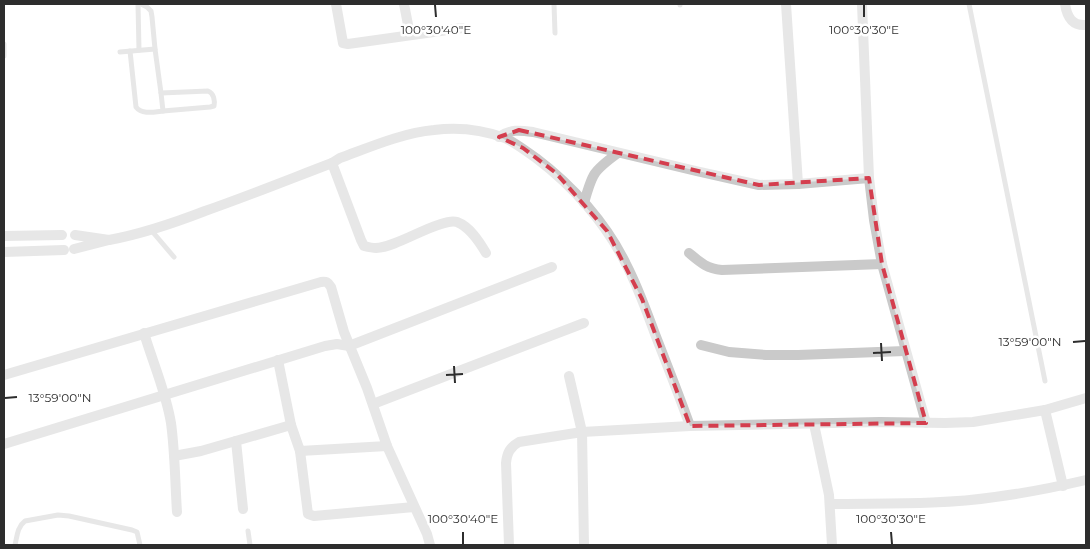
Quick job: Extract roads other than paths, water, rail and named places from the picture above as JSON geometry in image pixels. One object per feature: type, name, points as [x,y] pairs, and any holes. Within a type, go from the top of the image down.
[{"type":"street","points":[[336,4],[343,43],[348,44],[462,28]]},
{"type":"street","points":[[404,4],[410,35]]},
{"type":"street","points":[[786,4],[798,184]]},
{"type":"street","points":[[862,4],[868,178],[882,264],[926,423]]},
{"type":"street","points":[[1065,4],[1068,16],[1072,21],[1076,24],[1086,25]]},
{"type":"street","points":[[4,252],[69,250],[134,235],[258,192],[332,163],[340,158],[393,139],[433,130],[485,132],[506,139],[523,148],[556,174],[584,203],[607,231],[626,263],[642,299],[690,426]]},
{"type":"street","points":[[499,137],[506,132],[519,130],[533,132],[696,172],[759,185],[798,184],[868,178]]},
{"type":"street","points":[[584,203],[591,180],[596,171],[602,164],[618,153]]},
{"type":"street","points":[[332,163],[364,246],[373,248],[386,246],[425,229],[447,222],[456,222],[479,240],[486,253]]},
{"type":"street","points":[[15,252],[9,236],[62,235]]},
{"type":"street","points":[[75,235],[109,240]]},
{"type":"street","points":[[688,253],[703,265],[712,269],[722,270],[882,264]]},
{"type":"street","points":[[4,444],[324,346],[337,344],[349,346],[552,267]]},
{"type":"street","points":[[4,374],[325,281],[331,287],[349,346],[354,353],[387,446],[430,545]]},
{"type":"street","points":[[373,404],[584,323]]},
{"type":"street","points":[[144,333],[164,394],[170,422],[177,512]]},
{"type":"street","points":[[701,345],[729,352],[766,355],[905,351]]},
{"type":"street","points":[[278,360],[291,425],[300,451],[308,514],[314,516],[414,507]]},
{"type":"street","points":[[569,376],[582,432],[584,545]]},
{"type":"street","points":[[509,545],[507,452],[513,445],[519,442],[582,432],[690,426],[973,422],[1044,410],[1086,398]]},
{"type":"street","points":[[1044,410],[1063,486]]},
{"type":"street","points":[[814,424],[830,504],[832,545]]},
{"type":"street","points":[[174,456],[201,451],[291,425]]},
{"type":"street","points":[[236,441],[244,509]]},
{"type":"street","points":[[300,451],[387,446]]},
{"type":"street","points":[[830,504],[956,501],[1046,490],[1086,480]]},
{"type":"lane","points":[[139,50],[139,4],[151,11],[163,111]]},
{"type":"lane","points":[[554,4],[555,34]]},
{"type":"lane","points":[[969,4],[1045,381]]},
{"type":"lane","points":[[4,44],[4,56]]},
{"type":"lane","points":[[120,52],[155,49]]},
{"type":"lane","points":[[130,51],[136,107],[141,112],[214,106],[212,94],[208,91],[161,94]]},
{"type":"lane","points":[[151,230],[174,258]]},
{"type":"lane","points":[[15,545],[18,529],[24,521],[58,515],[77,517],[132,530],[137,532],[140,545]]},
{"type":"lane","points":[[248,531],[250,545]]}]
